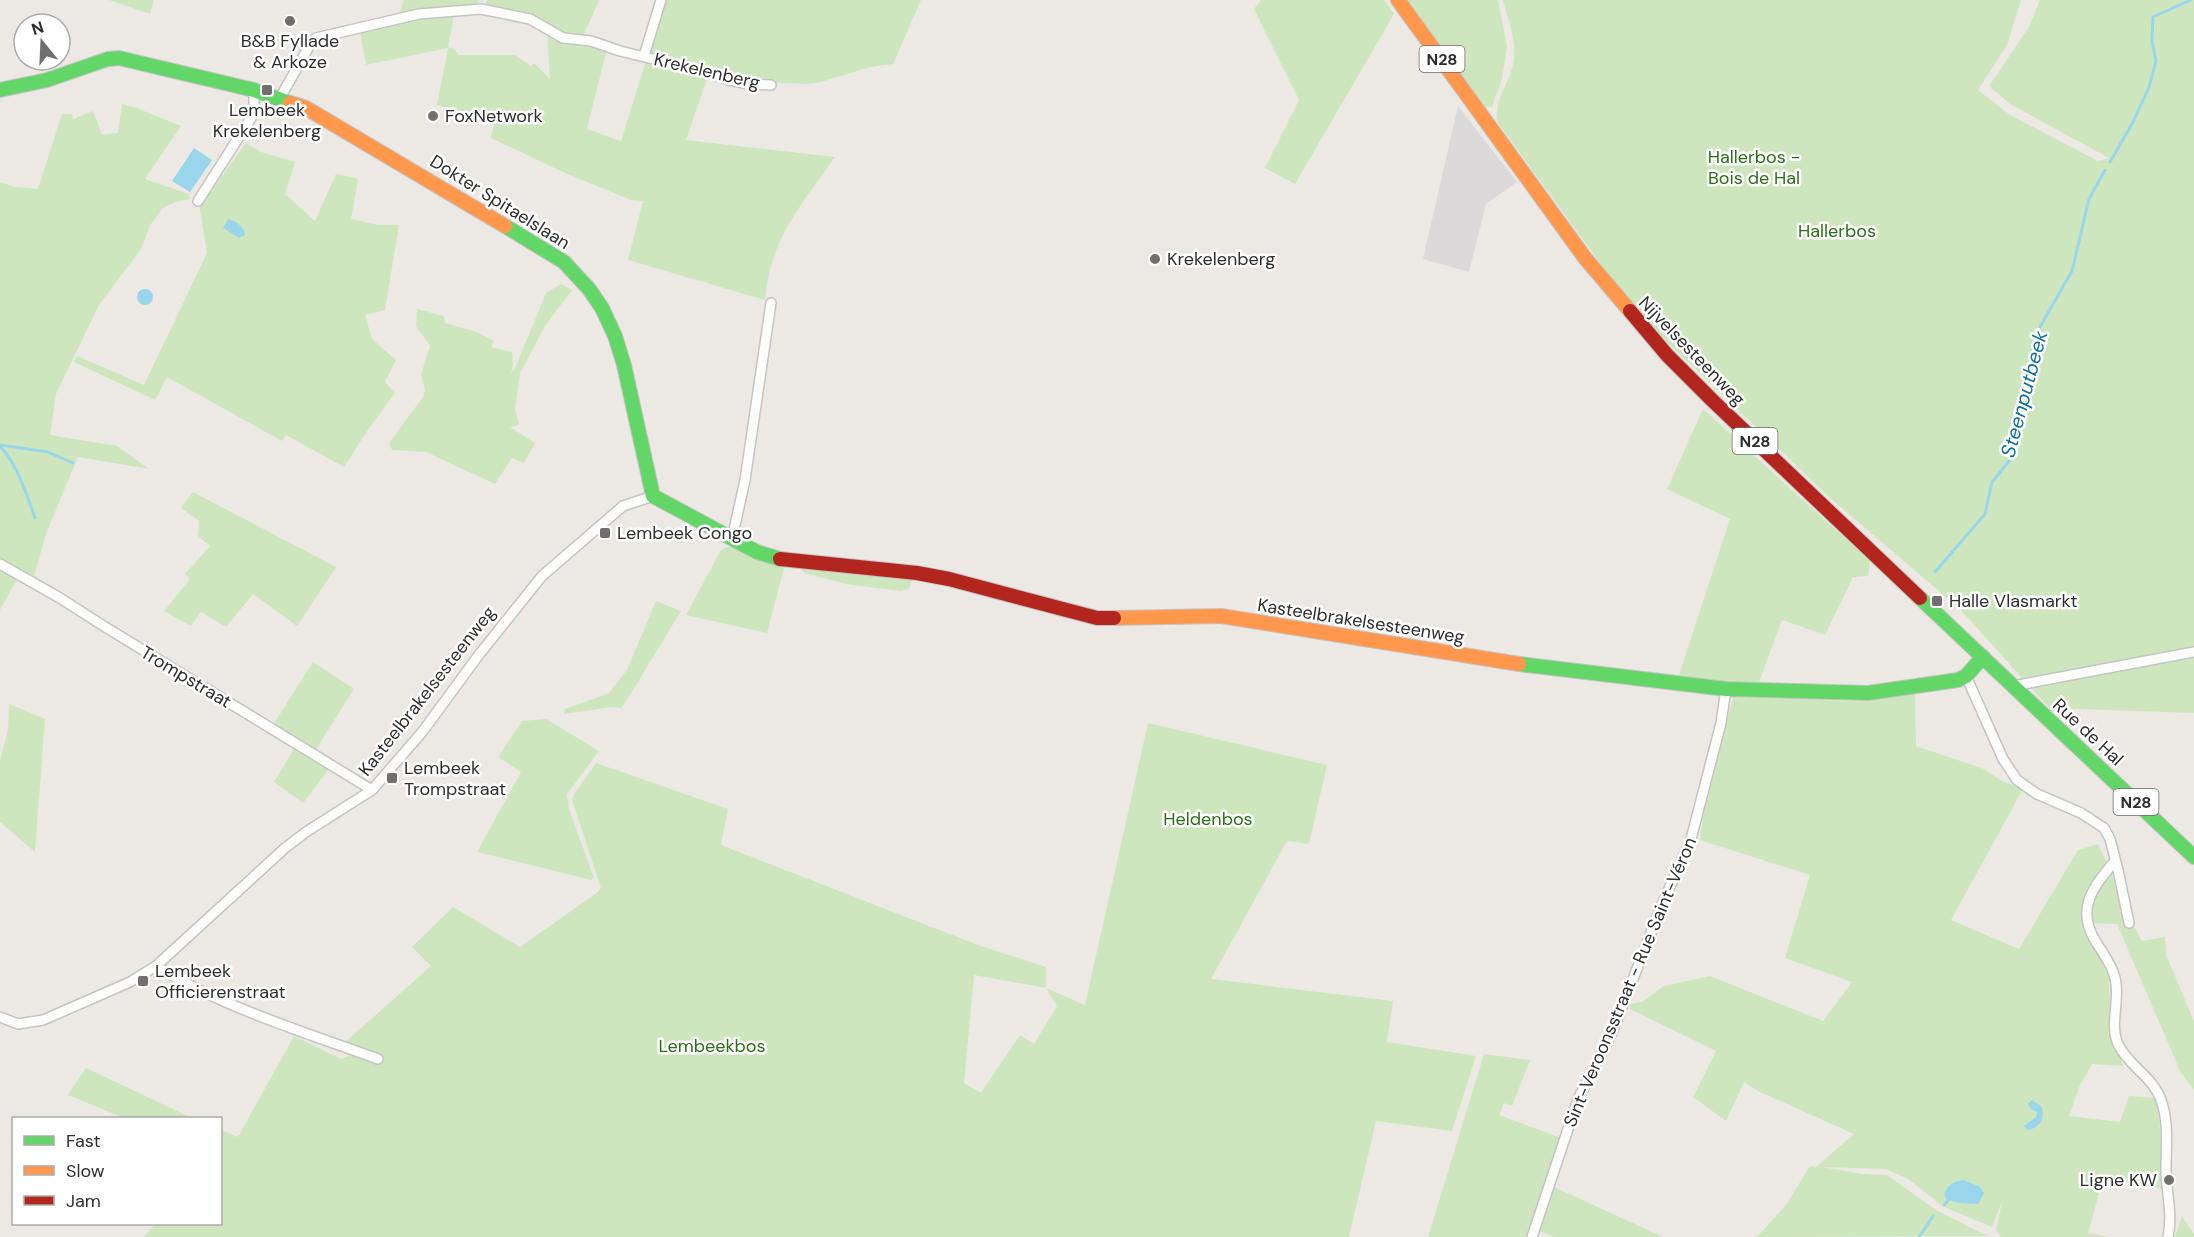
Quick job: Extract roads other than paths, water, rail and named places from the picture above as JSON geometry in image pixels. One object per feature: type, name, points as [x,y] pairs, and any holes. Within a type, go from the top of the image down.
[{"type":"street","name":"Krekelenberg","points":[[644,56],[661,0]]},
{"type":"street","name":"Nijvelsesteenweg","points":[[1398,0],[1560,225],[1605,284],[1643,328],[1713,401],[2036,708]]},
{"type":"street","name":"Krekelenberg","points":[[280,98],[316,38],[385,21],[436,12],[481,9],[530,19],[563,38],[591,41],[729,80],[771,86]]},
{"type":"street","name":"Dokter Spitaelslaan","points":[[0,90],[46,80],[108,59],[118,58],[254,90],[306,108],[525,236],[564,262],[602,308],[615,336],[624,365],[653,495]]},
{"type":"street","points":[[198,201],[251,118],[254,107],[254,90]]},
{"type":"street","points":[[732,539],[745,480],[771,303]]},
{"type":"street","name":"Kasteelbrakelsesteenweg","points":[[0,1017],[18,1024],[43,1020],[130,982],[156,966],[285,848],[372,790],[423,731],[478,656],[542,576],[623,506],[653,495],[757,552],[786,561],[917,573],[949,579],[1097,618],[1221,616],[1544,668],[1726,689],[1868,693],[1946,683],[1966,676]]},
{"type":"street","name":"Trompstraat","points":[[0,564],[60,598],[372,790]]},
{"type":"street","points":[[2013,686],[2194,652]]},
{"type":"street","points":[[1983,657],[1966,676],[2003,759],[2017,780],[2037,794],[2081,813],[2104,828],[2110,839],[2129,923]]},
{"type":"street","name":"Sint-Veroonsstraat - Rue Saint-Véron","points":[[1532,1237],[1578,1099],[1612,1033],[1661,907],[1691,839],[1721,723],[1726,689]]},
{"type":"street","name":"Rue de Hal","points":[[2036,708],[2194,857]]},
{"type":"street","points":[[2115,861],[2088,899],[2086,916],[2093,937],[2115,978],[2117,993],[2115,1037],[2121,1050],[2154,1085],[2165,1114],[2166,1170],[2171,1209],[2168,1237]]},
{"type":"street","points":[[156,966],[177,979],[251,1011],[378,1059]]},
{"type":"water","points":[[194,148],[212,160],[190,192],[172,181]]},
{"type":"water","points":[[228,219],[240,225],[245,235],[239,238],[223,228]]},
{"type":"water","points":[[145,289],[153,297],[145,305],[137,297]]},
{"type":"water","points":[[2032,1100],[2042,1107],[2043,1115],[2038,1125],[2027,1130],[2024,1126],[2036,1117],[2037,1112],[2028,1104]]},
{"type":"water","points":[[1964,1180],[1980,1187],[1984,1193],[1978,1204],[1959,1203],[1946,1199],[1944,1194],[1950,1185]]},
{"type":"waterway","name":"Steenputbeek","points":[[2110,162],[2133,122],[2149,87],[2156,61],[2152,41],[2153,17],[2191,0]]},
{"type":"waterway","name":"Steenputbeek","points":[[1935,572],[1985,514],[1992,482],[2010,460],[2037,332],[2072,271],[2089,199],[2105,170]]},
{"type":"waterway","points":[[0,445],[48,452],[73,463]]},
{"type":"waterway","points":[[0,446],[17,471],[35,518]]},
{"type":"waterway","points":[[1944,1205],[1950,1198]]},
{"type":"waterway","points":[[1919,1237],[1933,1216]]},
{"type":"place","name":"B&B Fyllade & Arkoze","points":[[290,21]]},
{"type":"place","name":"Lembeek Krekelenberg","points":[[267,90]]},
{"type":"place","name":"FoxNetwork","points":[[433,116]]},
{"type":"place","name":"Krekelenberg","points":[[1155,259]]},
{"type":"place","name":"Lembeek Congo","points":[[605,533]]},
{"type":"place","name":"Halle Vlasmarkt","points":[[1937,601]]},
{"type":"place","name":"Lembeek Trompstraat","points":[[392,778]]},
{"type":"place","name":"Lembeek Officierenstraat","points":[[143,981]]},
{"type":"place","name":"Ligne KW","points":[[2169,1180]]},
{"type":"park label","name":"Hallerbos - Bois de Hal","points":[[1754,167]]},
{"type":"park label","name":"Hallerbos","points":[[1837,231]]},
{"type":"park label","name":"Heldenbos","points":[[1208,819]]},
{"type":"park label","name":"Lembeekbos","points":[[712,1046]]}]
